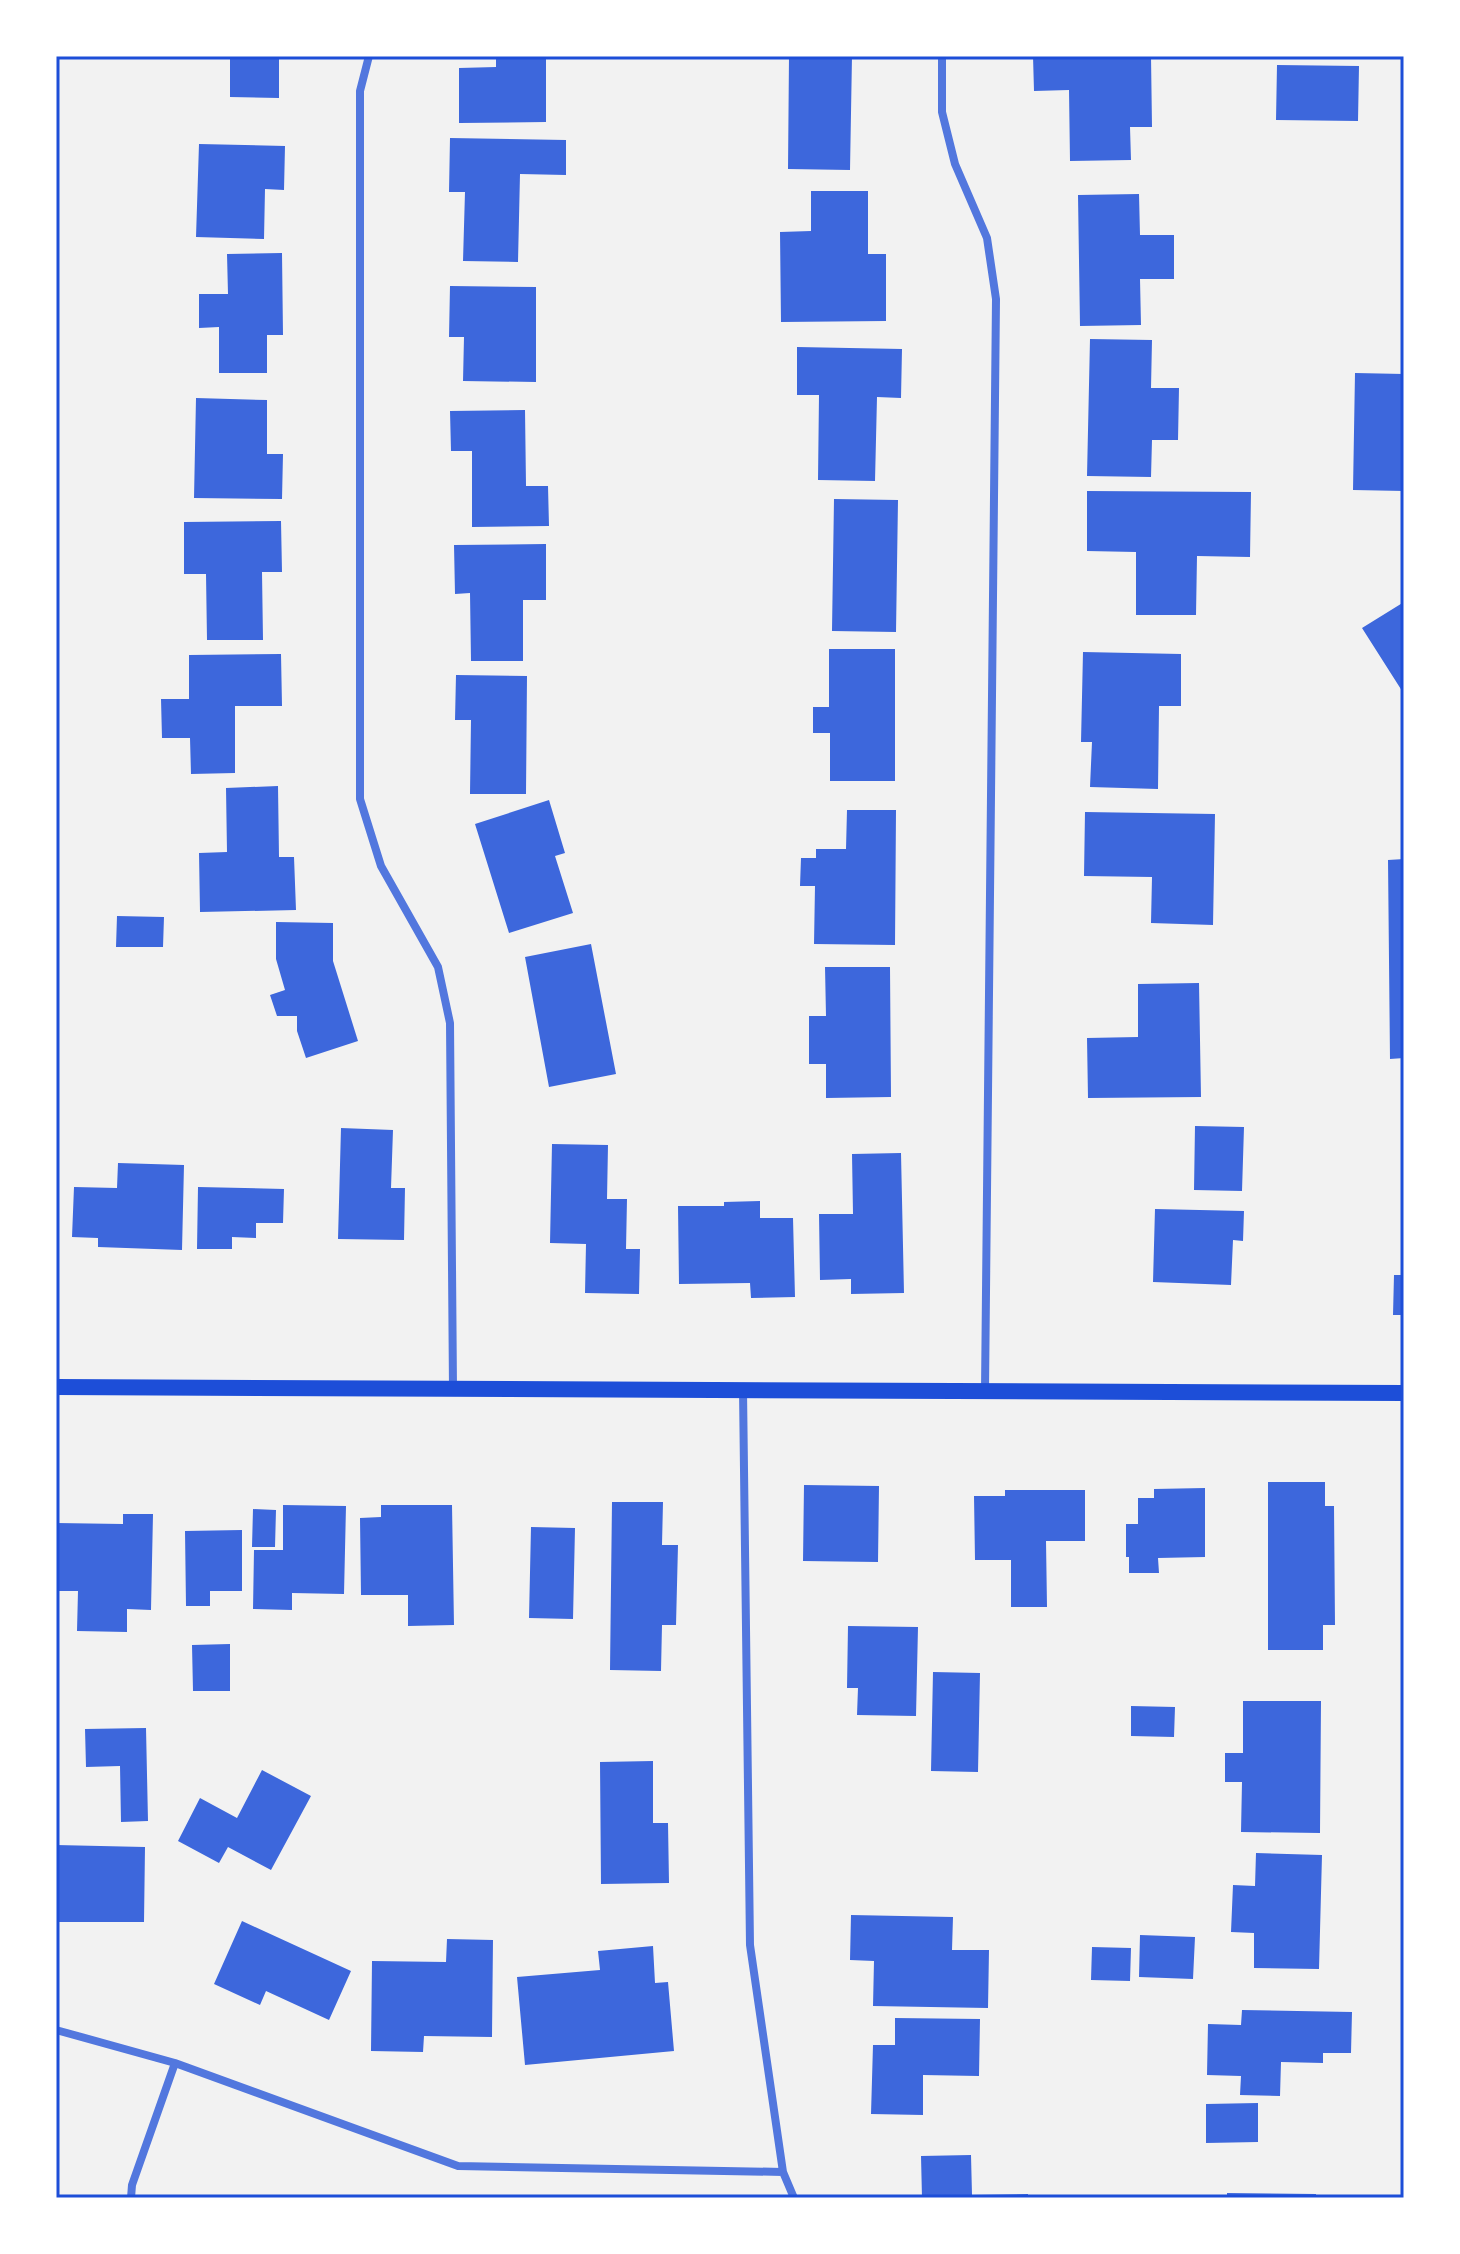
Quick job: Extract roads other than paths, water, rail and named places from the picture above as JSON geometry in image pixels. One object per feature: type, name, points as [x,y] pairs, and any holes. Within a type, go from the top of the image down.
[{"type":"main road","points":[[56,1387],[1404,1393]]},
{"type":"street","points":[[369,56],[360,91],[360,799],[381,866],[438,967],[450,1023],[453,1389]]},
{"type":"street","points":[[942,56],[942,112],[955,164],[987,238],[996,299],[985,1391]]},
{"type":"street","points":[[743,1390],[750,1945],[783,2172],[794,2198]]},
{"type":"street","points":[[56,2030],[175,2063],[458,2166],[783,2172]]},
{"type":"street","points":[[131,2198],[132,2185],[175,2063]]}]
